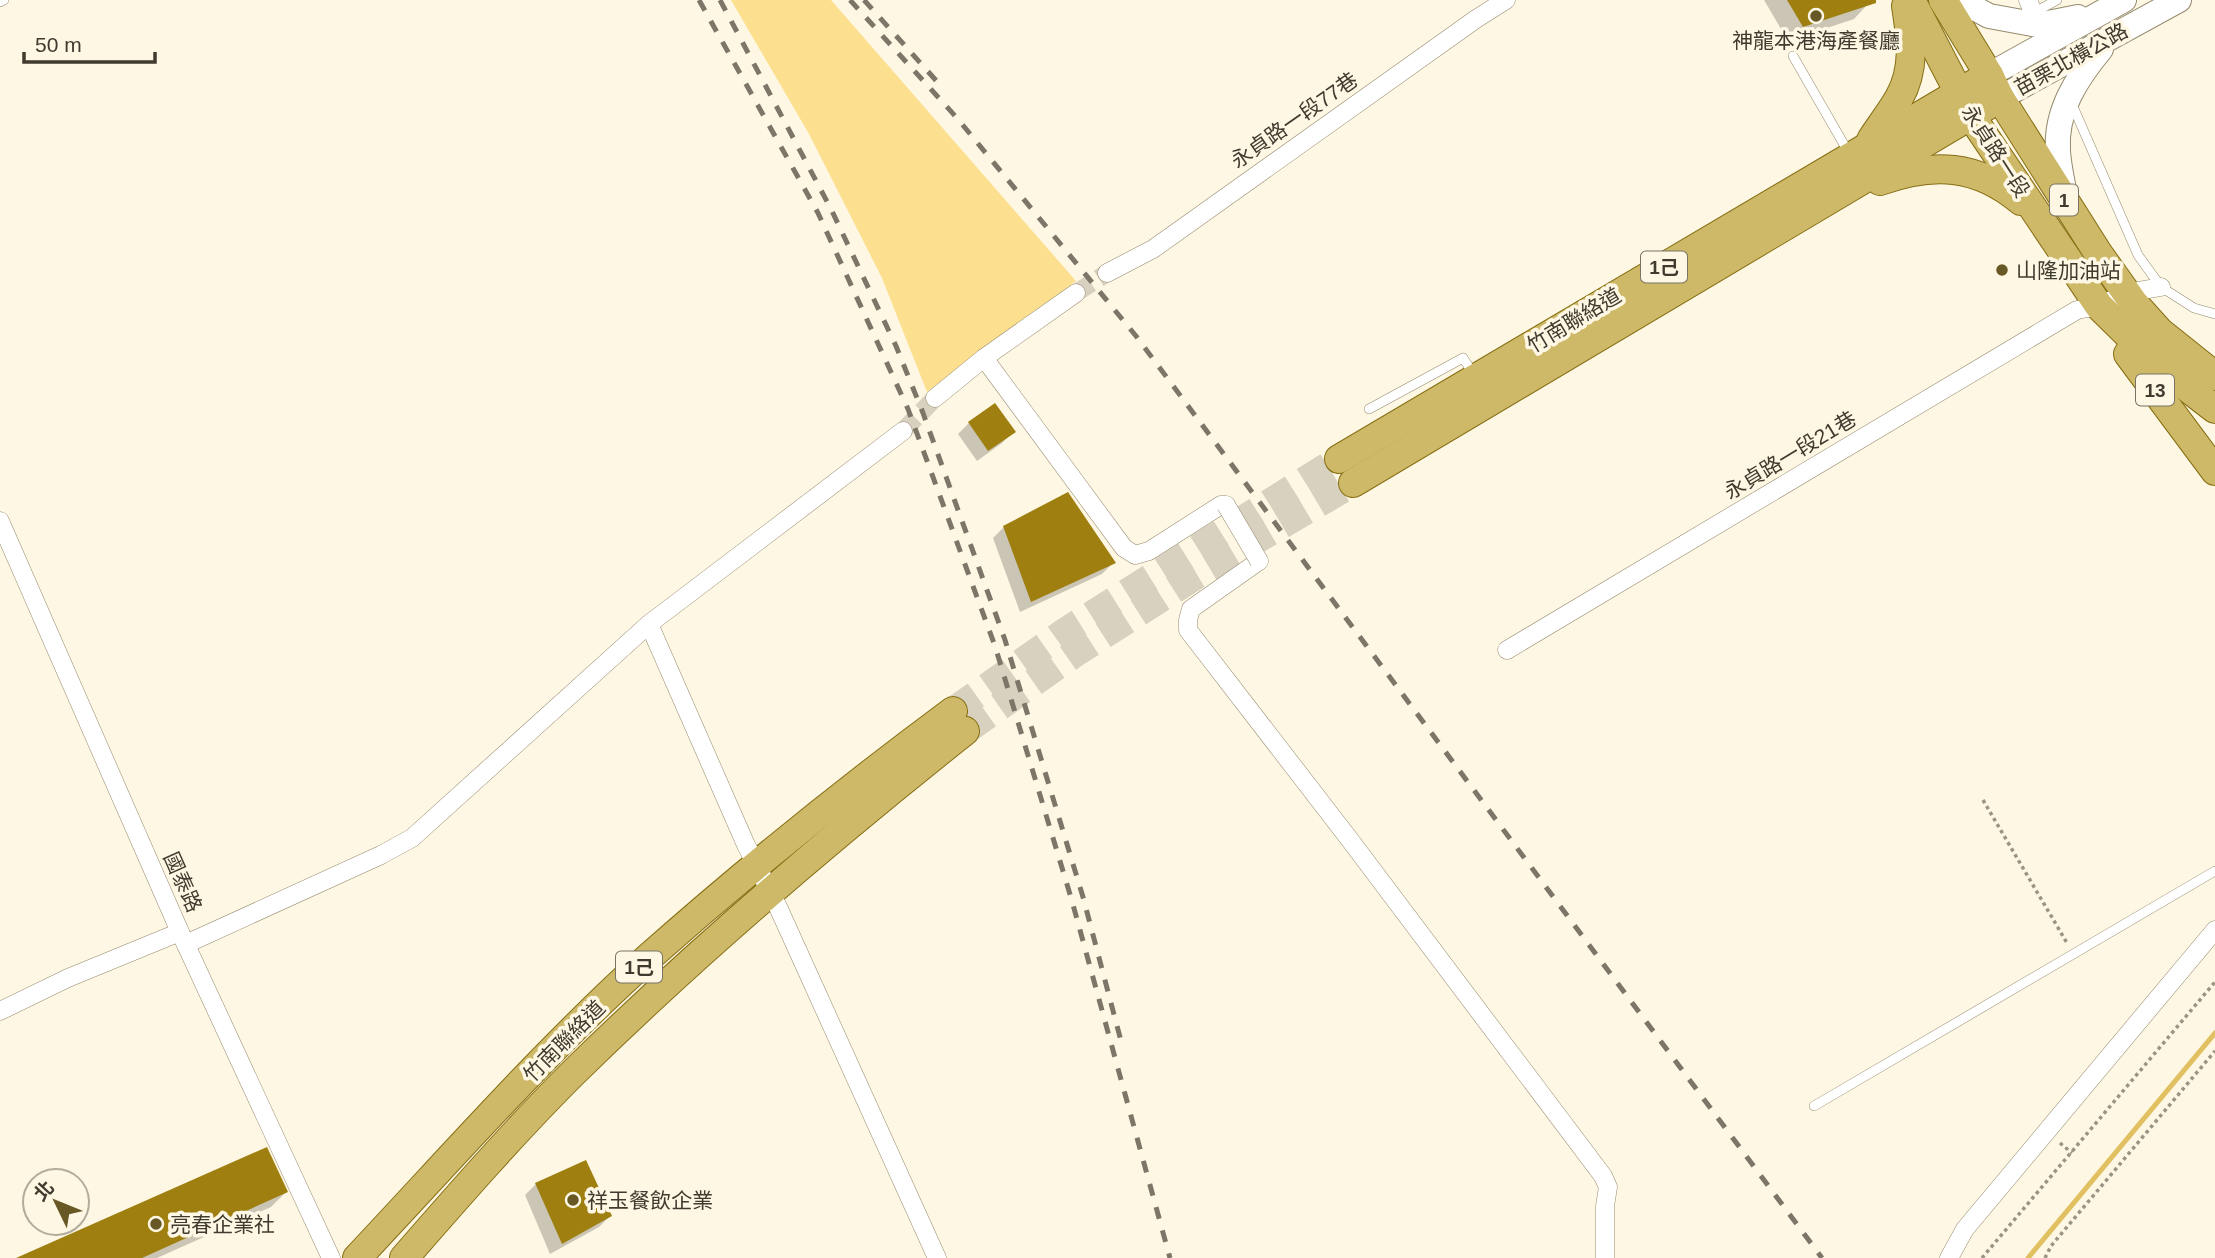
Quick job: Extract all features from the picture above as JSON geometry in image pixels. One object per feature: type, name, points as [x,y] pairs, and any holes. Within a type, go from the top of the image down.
[{"type":"main road","points":[[1859,152],[1899,98],[1911,70],[1912,39],[1905,0]]},
{"type":"main road","name":"永貞路一段","points":[[1911,0],[1965,104],[2099,306],[2163,369],[2215,409]]},
{"type":"main road","name":"永貞路一段","points":[[1943,0],[2067,204],[2126,293],[2160,332],[2215,376]]},
{"type":"main road","points":[[1959,0],[1989,16],[2033,12],[2099,13]]},
{"type":"main road","name":"苗栗北橫公路","points":[[1994,86],[2099,13],[2124,0]]},
{"type":"main road","name":"苗栗北橫公路","points":[[1994,86],[2112,37],[2179,0]]},
{"type":"main road","points":[[2067,204],[2058,150],[2060,115],[2081,73],[2112,37]]},
{"type":"main road","name":"竹南聯絡道","points":[[1353,483],[1828,200],[1994,86]]},
{"type":"main road","name":"竹南聯絡道","points":[[1339,459],[1859,152],[1965,104]]},
{"type":"main road","points":[[1828,200],[1905,172],[1931,168],[1952,169],[1977,175],[2005,187],[2039,216]]},
{"type":"main road","name":"13","points":[[2099,306],[2134,363],[2215,471]]},
{"type":"main road","name":"竹南聯絡道","points":[[357,1258],[541,1062],[647,960],[756,864],[888,760],[959,721],[857,817],[713,942],[570,1076],[404,1258]]},
{"type":"street","name":"永貞路一段77巷","points":[[1107,274],[1153,249],[1506,0]]},
{"type":"street","name":"永貞路一段21巷","points":[[1507,650],[2077,310],[2099,306],[2126,293],[2161,287]]},
{"type":"street","points":[[935,398],[985,358],[1076,293]]},
{"type":"street","points":[[985,358],[1124,548],[1135,555],[1149,551],[1221,505],[1226,505],[1259,561],[1191,609],[1188,630],[1603,1176],[1608,1187],[1605,1206],[1605,1258]]},
{"type":"street","points":[[0,1012],[68,978],[183,938],[381,855],[412,838],[649,624],[903,431]]},
{"type":"street","name":"國泰路","points":[[0,521],[183,938],[331,1258]]},
{"type":"street","points":[[649,624],[937,1258]]},
{"type":"street","points":[[1949,1258],[1965,1229],[2215,930]]},
{"type":"lane","points":[[2033,12],[2057,0]]},
{"type":"lane","points":[[1793,56],[1859,152]]},
{"type":"lane","points":[[2069,98],[2138,255],[2161,287],[2194,307],[2215,314]]},
{"type":"lane","points":[[1369,410],[1463,358],[1476,378]]},
{"type":"lane","points":[[1814,1106],[2215,871]]},
{"type":"path","points":[[1983,800],[2074,954]]},
{"type":"path","points":[[1982,1258],[2215,982]]},
{"type":"path","points":[[2045,1258],[2050,1246],[2215,1051]]},
{"type":"shaded area","points":[[731,0],[831,0],[1076,281],[927,392],[882,278],[809,134]]},
{"type":"building","name":"神龍本港海產餐廳","points":[[1787,0],[1876,0],[1876,3],[1803,27]]},
{"type":"building","points":[[995,403],[1016,432],[988,451],[968,422]]},
{"type":"building","points":[[1068,492],[1116,563],[1031,602],[1003,526]]},
{"type":"building","name":"亮春企業社","points":[[267,1147],[288,1192],[142,1258],[16,1258],[63,1237],[91,1237],[91,1225]]},
{"type":"building","name":"祥玉餐飲企業","points":[[586,1160],[612,1216],[562,1244],[535,1183]]},
{"type":"waterway","points":[[2028,1258],[2215,1033]]},
{"type":"tunnel","points":[[1076,293],[1107,273]]},
{"type":"tunnel","points":[[903,431],[935,398]]},
{"type":"tunnel","points":[[953,711],[1066,631],[1339,459]]},
{"type":"tunnel","points":[[965,731],[1074,654],[1197,575],[1353,483]]},
{"type":"railway","points":[[699,0],[818,213],[908,409],[995,646],[1072,901],[1170,1258]]},
{"type":"railway","points":[[720,0],[831,209],[896,346],[923,413],[1005,640],[1083,897],[1121,1041]]},
{"type":"railway","points":[[850,0],[957,118],[1136,336],[1822,1258]]},
{"type":"railway","points":[[864,0],[941,86]]},
{"type":"place","name":"神龍本港海產餐廳","points":[[1816,16]]},
{"type":"place","name":"山隆加油站","points":[[2002,270]]},
{"type":"place","name":"祥玉餐飲企業","points":[[573,1200]]},
{"type":"place","name":"亮春企業社","points":[[156,1224]]}]
